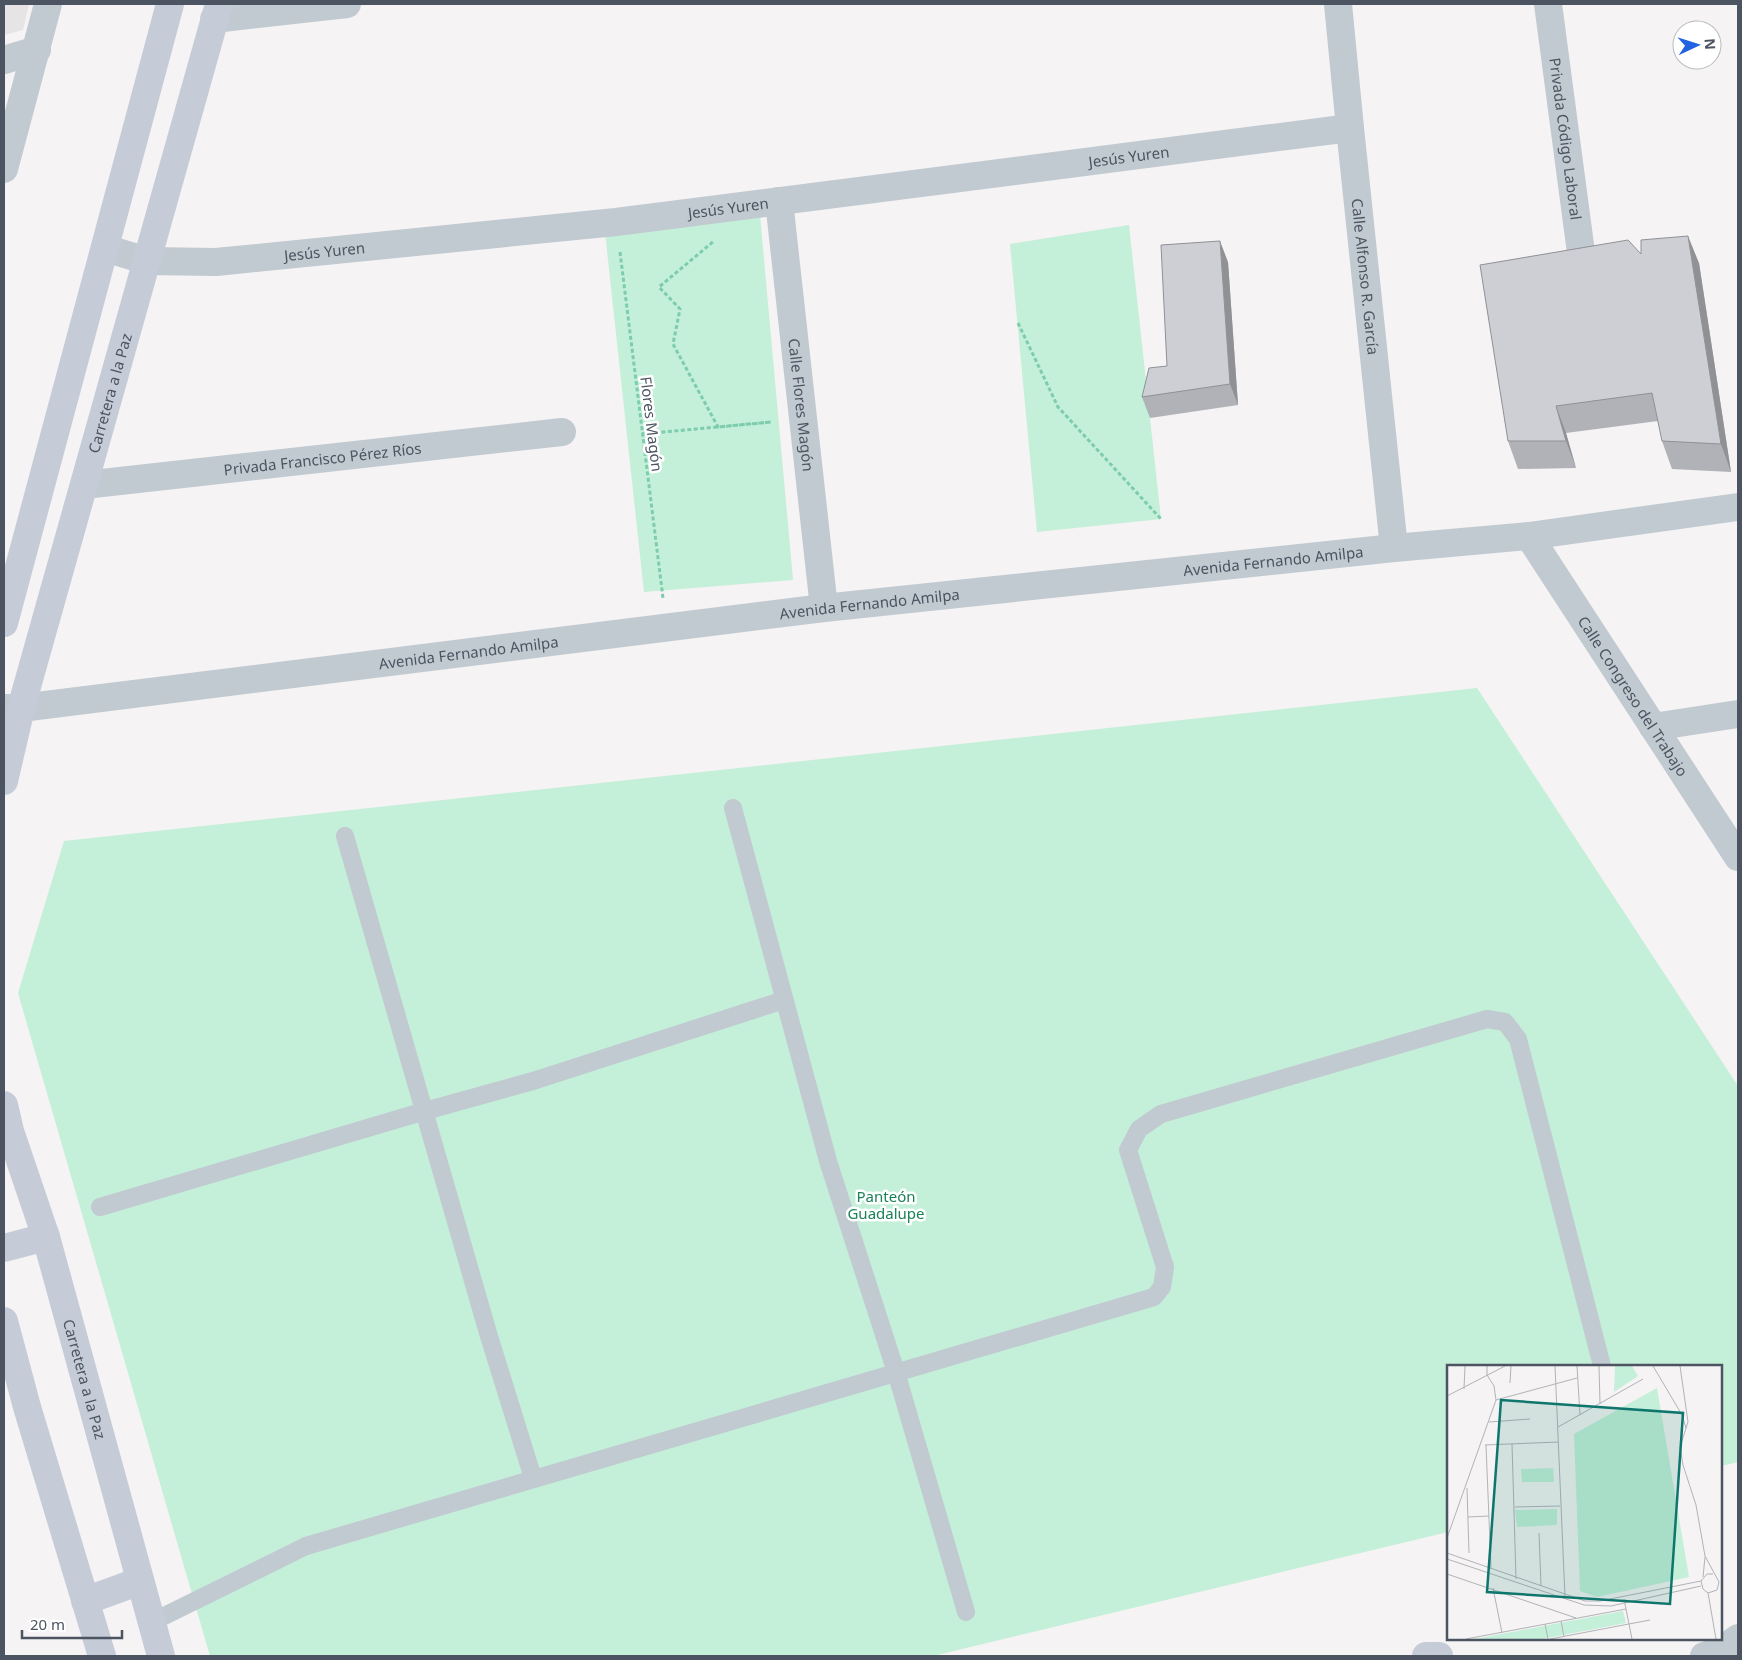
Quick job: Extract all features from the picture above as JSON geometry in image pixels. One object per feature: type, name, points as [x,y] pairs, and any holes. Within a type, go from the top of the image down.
[{"type":"main road","points":[[4,623],[170,4]]},
{"type":"main road","name":"Carretera a la Paz","points":[[4,781],[12,708],[84,485],[216,11]]},
{"type":"main road","name":"Carretera a la Paz","points":[[4,1105],[10,1131],[46,1237],[161,1656]]},
{"type":"main road","points":[[4,1248],[46,1237]]},
{"type":"main road","points":[[4,1321],[27,1407],[102,1656]]},
{"type":"main road","points":[[4,1371],[27,1407]]},
{"type":"main road","points":[[85,1602],[140,1581]]},
{"type":"main road","points":[[1426,1656],[1439,1656]]},
{"type":"street","points":[[4,169],[48,4]]},
{"type":"street","points":[[216,11],[347,4]]},
{"type":"street","name":"Calle Alfonso R. García","points":[[1338,4],[1394,548]]},
{"type":"street","name":"Privada Código Laboral","points":[[1548,4],[1584,275]]},
{"type":"street","points":[[4,60],[37,50]]},
{"type":"street","name":"Jesús Yuren","points":[[105,248],[147,261],[216,262],[616,222],[1350,128]]},
{"type":"street","name":"Calle Flores Magón","points":[[779,201],[824,608]]},
{"type":"street","name":"Privada Francisco Pérez Ríos","points":[[84,485],[562,432]]},
{"type":"street","name":"Avenida Fernando Amilpa","points":[[12,708],[824,608],[1394,548],[1529,536],[1738,507]]},
{"type":"street","name":"Calle Congreso del Trabajo","points":[[1529,536],[1738,857]]},
{"type":"street","points":[[1654,727],[1738,714]]},
{"type":"street","points":[[1704,1656],[1720,1651],[1738,1638]]},
{"type":"lane","points":[[733,808],[828,1161],[896,1372],[966,1612]]},
{"type":"lane","points":[[345,836],[486,1324],[533,1478]]},
{"type":"lane","points":[[100,1207],[533,1081],[784,1000]]},
{"type":"lane","points":[[152,1622],[306,1546],[1154,1297],[1162,1287],[1165,1266],[1128,1150],[1139,1129],[1161,1114],[1487,1019],[1505,1022],[1518,1039],[1602,1365]]},
{"type":"path","name":"Flores Magón","points":[[616,222],[666,628]]},
{"type":"path","points":[[642,434],[771,422],[718,427],[673,344],[680,309],[659,286],[721,236]]},
{"type":"path","points":[[1018,323],[1058,408],[1161,519]]},
{"type":"shaded area","points":[[4,4],[29,4],[23,30],[4,35]]},
{"type":"green space","points":[[759,204],[793,580],[644,592],[605,232]]},
{"type":"green space","points":[[1129,225],[1161,519],[1037,532],[1010,244]]},
{"type":"green space","name":"Panteón Guadalupe","points":[[1477,688],[1738,1086],[1738,1462],[1722,1466],[1722,1365],[1447,1365],[1447,1532],[933,1656],[210,1656],[18,993],[64,841]]},
{"type":"building","points":[[1688,236],[1721,444],[1662,441],[1652,393],[1556,406],[1566,441],[1508,441],[1480,265],[1628,240],[1641,254],[1641,240]]},
{"type":"building","points":[[1220,241],[1230,384],[1142,397],[1149,368],[1167,366],[1161,245]]}]
